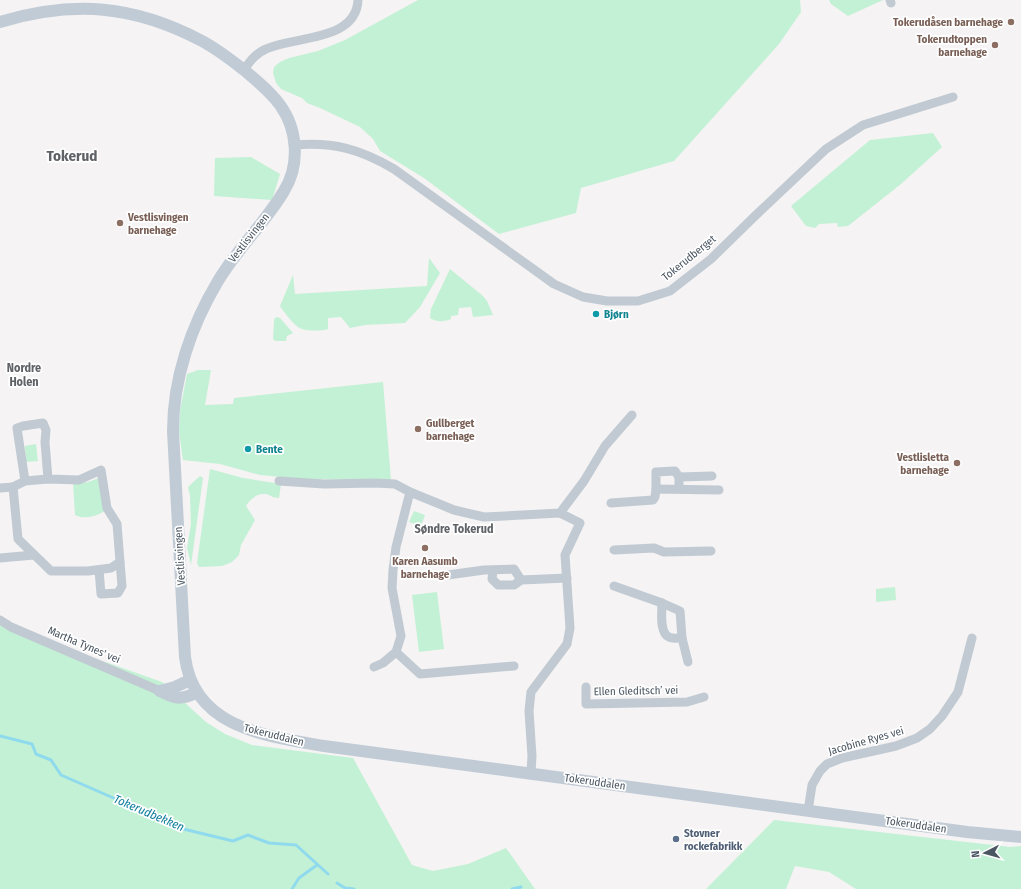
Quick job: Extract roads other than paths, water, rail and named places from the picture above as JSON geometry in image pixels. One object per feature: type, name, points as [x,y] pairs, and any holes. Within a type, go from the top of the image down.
[{"type":"street","points":[[244,70],[250,61],[265,49],[284,43],[322,35],[344,26],[356,12],[358,0]]},
{"type":"street","name":"Vestlisvingen","points":[[0,22],[38,11],[64,8],[91,8],[138,15],[197,39],[220,52],[261,84],[281,106],[290,126],[295,144],[294,162],[290,181],[276,203],[224,271],[208,299],[188,348],[176,389],[173,431],[184,644],[186,665],[190,680]]},
{"type":"street","name":"Tokerudberget","points":[[295,144],[316,143],[330,145],[370,156],[394,170],[554,284],[582,297],[607,301],[638,301],[670,291],[712,259],[826,149],[863,125],[953,97]]},
{"type":"street","points":[[560,512],[584,481],[605,446],[632,415]]},
{"type":"street","points":[[25,481],[17,428],[43,423],[46,430],[45,442],[48,479]]},
{"type":"street","points":[[0,488],[13,487],[25,481],[48,479],[79,480],[101,470],[107,508],[117,524],[122,586],[118,593],[101,594],[99,570]]},
{"type":"street","points":[[610,503],[653,500],[656,489],[656,472],[675,471],[679,477],[679,488]]},
{"type":"street","points":[[679,477],[712,476]]},
{"type":"street","points":[[279,481],[324,484],[392,484],[454,510],[484,517],[560,512],[580,523],[565,555],[570,628],[567,644],[531,692],[529,711],[532,756],[531,773]]},
{"type":"street","points":[[13,487],[18,539],[51,571],[99,570],[111,568],[120,562]]},
{"type":"street","points":[[656,489],[679,488],[720,490]]},
{"type":"street","points":[[374,667],[396,652],[401,636],[392,588],[393,570],[396,547],[410,492]]},
{"type":"street","points":[[614,550],[654,548],[664,552],[711,551]]},
{"type":"street","points":[[0,558],[34,555]]},
{"type":"street","points":[[448,575],[484,570],[493,571],[514,569],[521,580]]},
{"type":"street","points":[[493,571],[492,579],[498,585],[514,585],[521,580],[567,578]]},
{"type":"street","points":[[614,586],[680,611],[682,638],[688,662]]},
{"type":"street","points":[[662,603],[662,624],[664,633],[669,637],[682,638]]},
{"type":"street","name":"Martha Tynes' vei","points":[[0,620],[11,627],[160,691]]},
{"type":"street","name":"Jacobine Ryes vei","points":[[808,811],[812,785],[820,770],[828,764],[842,758],[896,746],[918,738],[930,729],[942,716],[958,692],[972,638]]},
{"type":"street","points":[[396,652],[420,674],[514,666]]},
{"type":"street","points":[[160,691],[170,689],[190,680]]},
{"type":"street","name":"Tokeruddalen","points":[[190,680],[196,693],[210,709],[229,722],[244,728],[281,738],[324,746],[979,834],[1021,837]]},
{"type":"street","name":"Ellen Gleditsch’ vei","points":[[586,687],[586,704],[687,702],[704,697]]},
{"type":"street","points":[[160,691],[176,698],[183,698],[196,693]]},
{"type":"waterway","name":"Tokerudbekken","points":[[0,736],[32,744],[36,754],[51,760],[61,775],[143,811],[175,827],[233,841],[248,835],[269,843],[296,845],[328,874]]},
{"type":"waterway","points":[[292,889],[299,878],[317,865]]},
{"type":"waterway","name":"Tokerudbekken","points":[[337,883],[345,888],[354,889]]},
{"type":"waterway","name":"Tokerudbekken","points":[[512,889],[521,887]]},
{"type":"place","name":"Tokerudåsen barnehage","points":[[1011,22]]},
{"type":"place","name":"Tokerudtoppen barnehage","points":[[995,45]]},
{"type":"place","name":"Vestlisvingen barnehage","points":[[120,223]]},
{"type":"place","name":"Bjørn","points":[[596,314]]},
{"type":"place","name":"Gullberget barnehage","points":[[418,429]]},
{"type":"place","name":"Bente","points":[[248,449]]},
{"type":"place","name":"Vestlisletta barnehage","points":[[957,463]]},
{"type":"place","name":"Karen Aasumb barnehage","points":[[425,548]]},
{"type":"place","name":"Stovner rockefabrikk","points":[[676,839]]},
{"type":"district","name":"Tokerud","points":[[72,156]]},
{"type":"district","name":"Nordre Holen","points":[[24,375]]},
{"type":"district","name":"Søndre Tokerud","points":[[454,529]]}]
